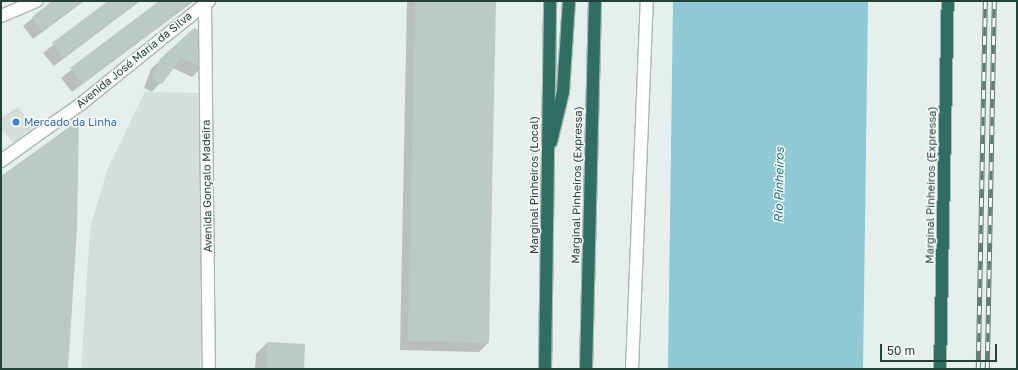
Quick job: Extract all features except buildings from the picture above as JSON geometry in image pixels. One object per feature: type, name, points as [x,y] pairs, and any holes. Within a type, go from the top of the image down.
[{"type":"highway","name":"Marginal Pinheiros (Local)","points":[[545,369],[546,161],[550,1]]},
{"type":"highway","points":[[546,161],[563,92],[569,1]]},
{"type":"highway","name":"Marginal Pinheiros (Expressa)","points":[[586,369],[595,1]]},
{"type":"highway","name":"Marginal Pinheiros (Expressa)","points":[[940,369],[948,1]]},
{"type":"street","points":[[1,16],[37,1]]},
{"type":"street","points":[[632,369],[648,1]]},
{"type":"street","name":"Avenida José Maria da Silva","points":[[1,161],[82,103],[207,2]]},
{"type":"street","name":"Avenida Gonçalo Madeira","points":[[207,2],[210,369]]},
{"type":"shaded area","points":[[145,92],[208,93],[200,369],[81,369],[90,229],[107,170]]},
{"type":"shaded area","name":"Mercado da Linha","points":[[18,107],[34,127],[13,143],[1,128],[1,118]]},
{"type":"water","name":"Rio Pinheiros","points":[[673,1],[868,1],[863,369],[668,369]]},
{"type":"railway","points":[[978,369],[985,1]]},
{"type":"railway","points":[[987,369],[994,1]]},
{"type":"place","name":"Mercado da Linha","points":[[16,122]]}]
